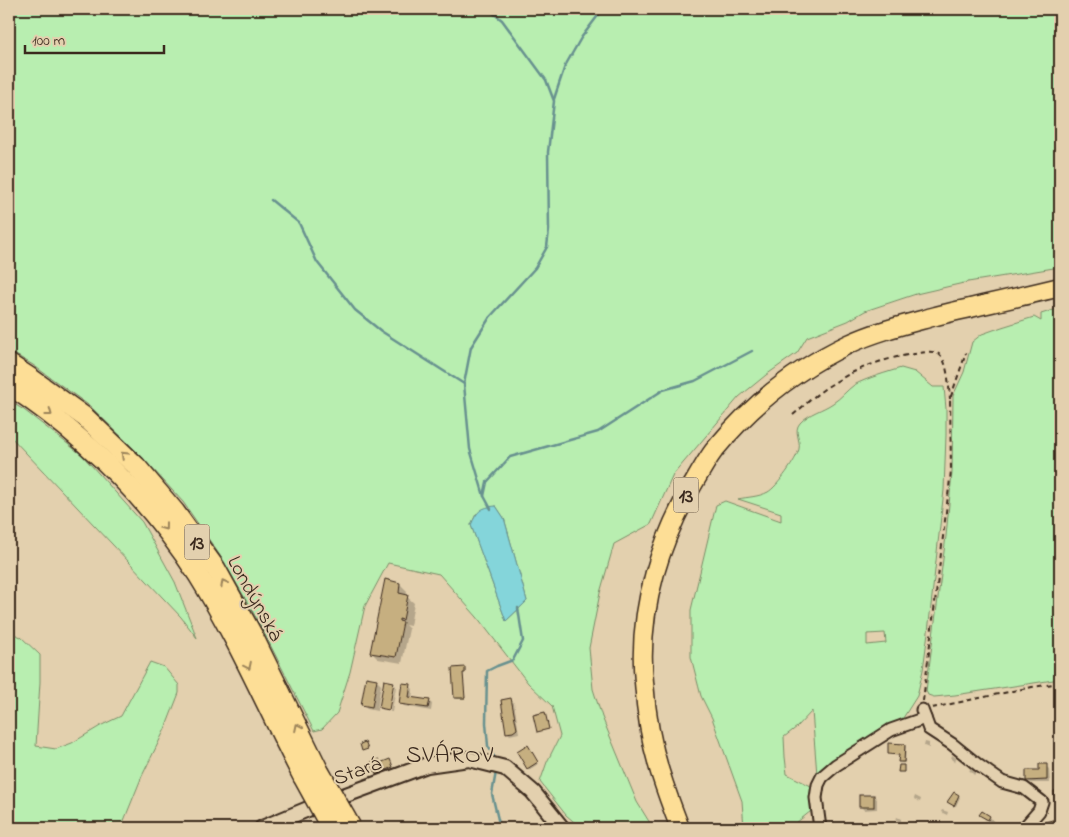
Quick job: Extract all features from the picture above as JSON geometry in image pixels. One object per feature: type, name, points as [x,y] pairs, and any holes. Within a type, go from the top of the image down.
[{"type":"highway","name":"Londýnská","points":[[9,364],[86,418],[136,466],[175,512],[216,569],[252,634],[311,774],[331,828]]},
{"type":"highway","name":"Londýnská","points":[[9,385],[52,416],[111,466],[140,497],[158,520],[198,575],[311,774],[352,827]]},
{"type":"main road","name":"13","points":[[680,828],[660,771],[649,724],[644,681],[643,642],[654,573],[664,545],[686,496],[714,449],[754,406],[780,384],[808,365],[851,343],[895,327],[1060,287]]},
{"type":"street","points":[[820,828],[816,798],[818,785],[822,777],[836,765],[891,730],[923,714],[929,729],[1002,782],[1024,788],[1042,802],[1039,811],[1024,828]]},
{"type":"street","name":"Stará","points":[[262,828],[308,809],[427,766],[469,759],[505,768],[533,792],[562,828]]},
{"type":"path","points":[[793,415],[831,384],[867,365],[899,356],[930,352],[940,355],[945,362],[950,399],[952,471],[923,714],[1032,687],[1060,683]]},
{"type":"path","points":[[950,399],[966,353]]},
{"type":"green space","points":[[9,9],[1060,9],[1060,267],[968,282],[916,294],[865,311],[848,321],[807,337],[797,353],[739,397],[673,475],[651,524],[614,544],[600,593],[589,648],[593,689],[602,717],[637,802],[653,828],[581,828],[566,815],[540,782],[547,762],[560,736],[552,706],[528,683],[477,617],[439,574],[388,563],[365,606],[350,672],[337,713],[322,729],[314,731],[258,621],[223,560],[183,502],[141,456],[91,407],[33,365],[9,351]],"holes":[[[496,506],[504,518],[527,601],[506,621],[471,525],[476,514]]]},
{"type":"green space","points":[[1060,308],[1060,679],[934,697],[928,695],[926,691],[946,536],[952,473],[953,396],[964,372],[972,342],[982,334],[1034,317],[1041,321],[1041,314]]},
{"type":"green space","points":[[901,368],[915,372],[933,387],[944,387],[946,409],[944,490],[928,632],[923,670],[917,696],[903,718],[876,732],[817,775],[812,711],[797,727],[784,737],[787,774],[811,786],[811,811],[796,823],[796,828],[744,828],[742,801],[712,718],[701,696],[691,657],[691,610],[716,505],[725,501],[781,521],[781,513],[738,499],[764,494],[772,489],[781,479],[791,466],[799,449],[797,429],[800,423],[839,399],[854,385]],"holes":[[[885,633],[886,643],[867,645],[867,634]]]},
{"type":"green space","points":[[9,401],[24,410],[82,455],[142,522],[175,582],[197,638],[181,617],[9,435]]},
{"type":"green space","points":[[9,632],[21,637],[40,655],[36,746],[56,749],[72,743],[121,716],[150,662],[164,667],[179,685],[179,693],[165,729],[142,776],[121,828],[9,828]]},
{"type":"water","points":[[496,506],[504,518],[527,601],[506,621],[471,525],[475,516],[480,511],[487,507]]},
{"type":"building","points":[[385,579],[400,583],[399,593],[408,595],[403,620],[399,619],[399,621],[403,622],[396,657],[370,653]]},
{"type":"building","points":[[465,667],[465,673],[463,673],[465,698],[454,698],[452,668]]},
{"type":"building","points":[[366,677],[377,679],[372,707],[361,705]]},
{"type":"building","points":[[384,680],[394,682],[389,710],[379,708]]},
{"type":"building","points":[[402,683],[411,684],[409,697],[430,700],[428,708],[399,704]]},
{"type":"building","points":[[511,698],[517,729],[506,733],[501,700]]},
{"type":"building","points":[[545,712],[549,729],[537,732],[533,715]]},
{"type":"building","points":[[365,742],[368,749],[362,751],[360,744]]},
{"type":"building","points":[[888,743],[905,744],[904,762],[898,762],[899,755],[888,754]]},
{"type":"building","points":[[528,745],[538,762],[527,769],[517,752]]},
{"type":"building","points":[[379,759],[380,763],[390,759],[393,767],[376,774],[371,762]]},
{"type":"building","points":[[1039,764],[1047,764],[1047,780],[1026,781],[1026,770],[1039,770]]},
{"type":"building","points":[[899,765],[904,765],[904,772],[898,772]]},
{"type":"building","points":[[1060,790],[1060,805],[1055,806],[1054,791]]},
{"type":"building","points":[[954,792],[959,795],[954,806],[947,802]]},
{"type":"building","points":[[859,795],[874,795],[874,807],[859,807]]},
{"type":"building","points":[[982,811],[990,816],[988,820],[979,815]]},
{"type":"building","points":[[1060,818],[1060,828],[1042,828],[1041,823]]},
{"type":"waterway","points":[[488,9],[502,20],[546,80],[554,101],[548,152],[549,230],[547,247],[535,268],[490,317],[471,347],[464,384],[470,449],[484,496],[491,509]]},
{"type":"waterway","points":[[554,99],[565,66],[581,38],[603,9]]},
{"type":"waterway","points":[[271,200],[299,223],[317,262],[355,310],[381,331],[464,384]]},
{"type":"waterway","points":[[484,496],[487,482],[510,457],[598,432],[663,390],[695,381],[752,351]]},
{"type":"waterway","points":[[496,760],[488,746],[486,723],[487,671],[513,660],[523,641],[518,608]]},
{"type":"waterway","points":[[496,772],[492,794],[500,828]]},
{"type":"district","name":"SVÁROV","points":[[450,754]]}]
